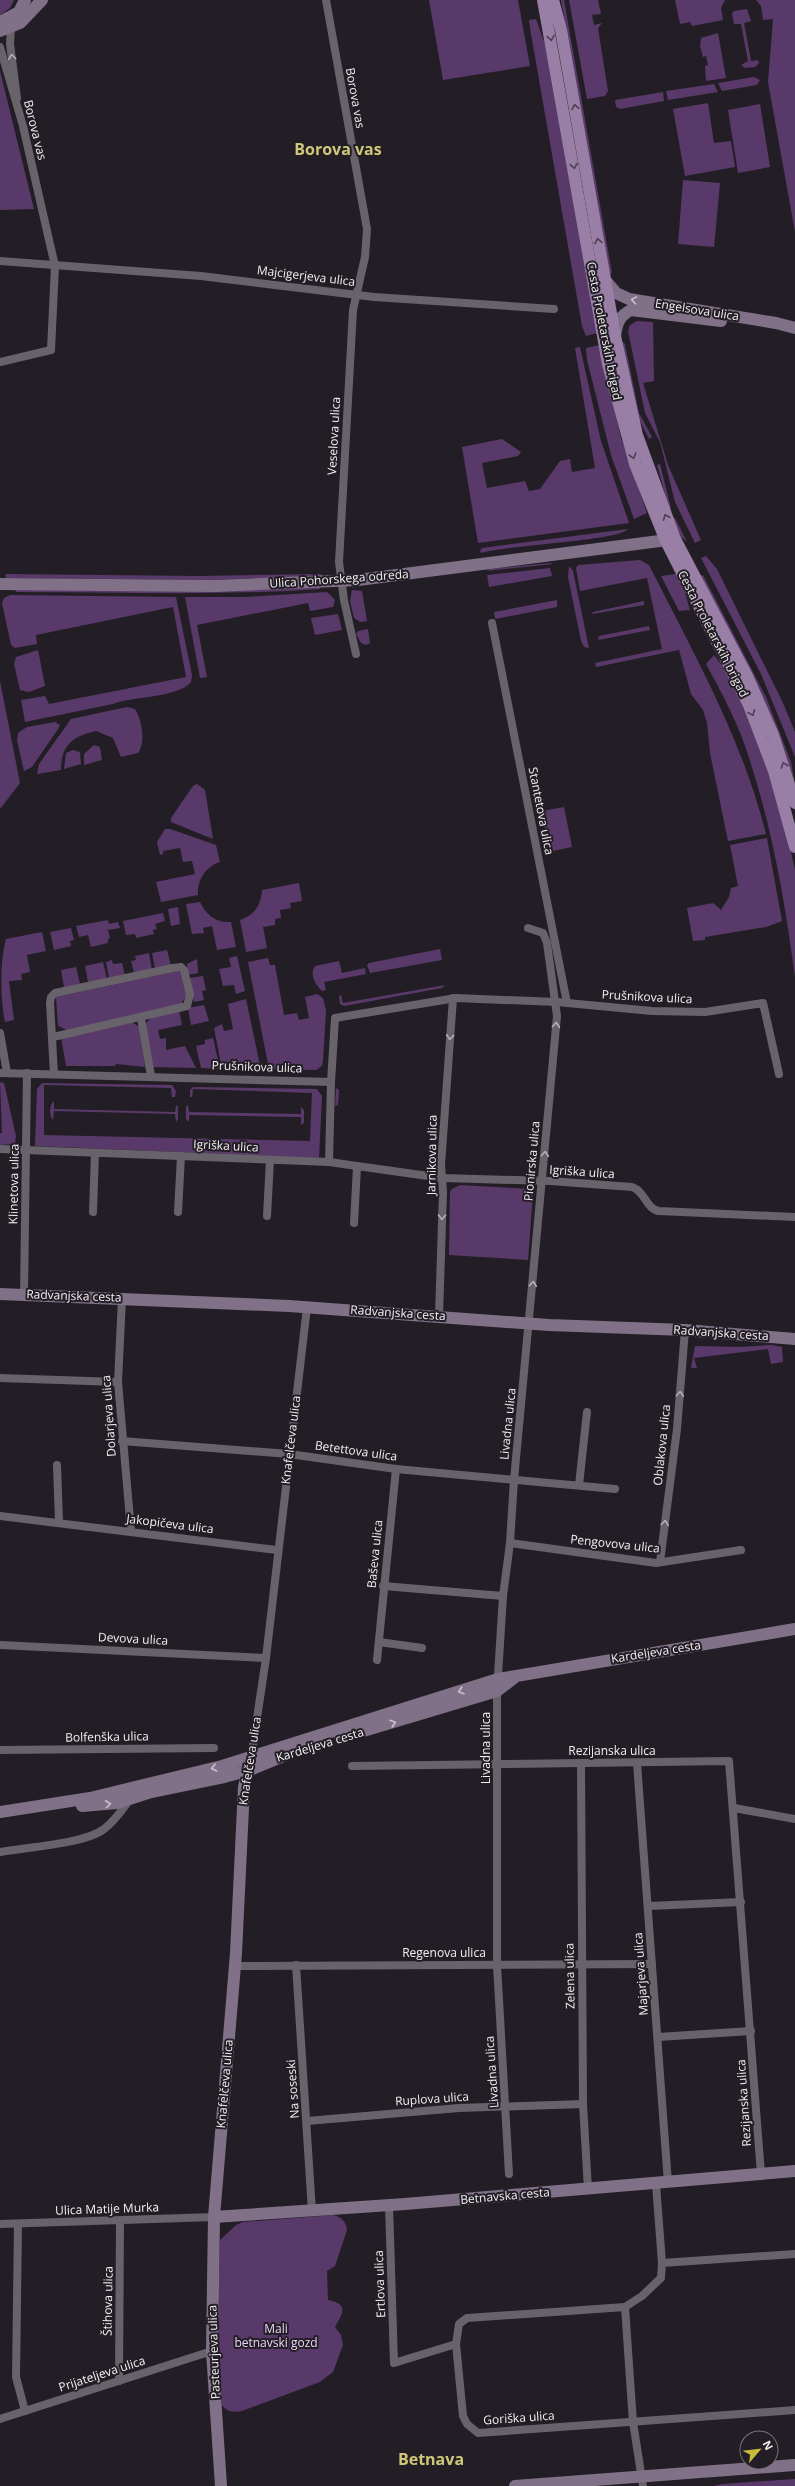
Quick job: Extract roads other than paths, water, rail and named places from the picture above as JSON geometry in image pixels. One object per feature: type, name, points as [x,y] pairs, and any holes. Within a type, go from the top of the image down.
[{"type":"main road","name":"Cesta Proletarskih brigad","points":[[543,0],[609,371],[635,464],[749,705],[774,771],[795,847]]},
{"type":"main road","points":[[553,0],[561,30]]},
{"type":"main road","points":[[558,0],[562,22],[561,30]]},
{"type":"main road","name":"Cesta Proletarskih brigad","points":[[561,30],[615,336],[637,435],[670,540],[759,702],[773,735],[795,802]]},
{"type":"street","name":"Borova vas","points":[[326,0],[367,230],[365,257],[355,294]]},
{"type":"street","points":[[0,22],[8,25],[25,18],[30,1]]},
{"type":"street","points":[[8,25],[17,103]]},
{"type":"street","name":"Borova vas","points":[[0,46],[12,92],[17,103],[55,266]]},
{"type":"street","name":"Majcigerjeva ulica","points":[[0,261],[201,276],[374,297],[554,309]]},
{"type":"street","points":[[0,362],[52,350],[55,266]]},
{"type":"street","name":"Engelsova ulica","points":[[605,280],[616,293],[629,299],[776,323],[782,326],[795,328]]},
{"type":"street","name":"Veselova ulica","points":[[342,581],[339,562],[355,294]]},
{"type":"street","points":[[615,336],[618,322],[623,314],[630,310],[774,328],[782,326]]},
{"type":"street","name":"Ulica Pohorskega odreda","points":[[0,584],[215,586],[342,581],[670,540]]},
{"type":"street","points":[[342,581],[356,654]]},
{"type":"street","name":"Stantetova ulica","points":[[492,623],[567,1003]]},
{"type":"street","name":"Pionirska ulica","points":[[528,928],[538,930],[546,938],[557,1002],[530,1323]]},
{"type":"street","points":[[53,1037],[142,1018],[189,1004],[190,994],[187,977],[181,967],[56,993],[51,997],[50,1003],[54,1074]]},
{"type":"street","name":"Prušnikova ulica","points":[[4,1073],[331,1082],[335,1018],[454,998],[557,1002],[652,1011],[705,1012],[763,1003],[779,1074]]},
{"type":"street","name":"Jarnikova ulica","points":[[439,1316],[442,1178],[454,998]]},
{"type":"street","points":[[142,1018],[151,1076]]},
{"type":"street","points":[[0,1033],[4,1073]]},
{"type":"street","name":"Klinetova ulica","points":[[24,1294],[27,1073]]},
{"type":"street","points":[[329,1162],[331,1082]]},
{"type":"street","name":"Igriška ulica","points":[[0,1149],[329,1162],[442,1178],[542,1181],[632,1187],[642,1192],[652,1208],[659,1211],[795,1217]]},
{"type":"street","points":[[93,1212],[95,1153]]},
{"type":"street","name":"Igriška ulica","points":[[178,1212],[181,1156]]},
{"type":"street","name":"Igriška ulica","points":[[267,1216],[270,1160]]},
{"type":"street","points":[[354,1223],[357,1167]]},
{"type":"street","name":"Radvanjska cesta","points":[[0,1294],[307,1307],[530,1323],[685,1330],[793,1338]]},
{"type":"street","name":"Dolarjeva ulica","points":[[122,1298],[118,1382],[131,1531]]},
{"type":"street","name":"Knafelčeva ulica","points":[[214,2217],[235,1966],[244,1787],[250,1770],[266,1658],[277,1550],[307,1307]]},
{"type":"street","name":"Livadna ulica","points":[[509,2174],[497,1965],[497,1685],[503,1596],[510,1544],[514,1480],[530,1323]]},
{"type":"street","name":"Oblakova ulica","points":[[660,1562],[677,1429],[685,1330]]},
{"type":"street","points":[[0,1378],[118,1382]]},
{"type":"street","points":[[580,1485],[587,1412]]},
{"type":"street","name":"Betettova ulica","points":[[122,1441],[289,1454],[396,1469],[580,1485],[615,1490]]},
{"type":"street","points":[[57,1466],[59,1522]]},
{"type":"street","name":"Baševa ulica","points":[[377,1660],[383,1586],[396,1469]]},
{"type":"street","name":"Jakopičeva ulica","points":[[0,1516],[59,1522],[277,1550]]},
{"type":"street","name":"Pengovova ulica","points":[[510,1544],[660,1562],[741,1550]]},
{"type":"street","points":[[383,1586],[503,1596]]},
{"type":"street","name":"Kardeljeva cesta","points":[[0,1818],[78,1806],[117,1803],[151,1792],[250,1770],[282,1756],[497,1685],[516,1676],[795,1628]]},
{"type":"street","points":[[379,1642],[422,1648]]},
{"type":"street","name":"Devova ulica","points":[[0,1645],[266,1658]]},
{"type":"street","name":"Kardeljeva cesta","points":[[0,1812],[90,1798],[251,1758],[497,1685]]},
{"type":"street","name":"Bolfenška ulica","points":[[0,1750],[214,1748]]},
{"type":"street","name":"Rezijanska ulica","points":[[352,1766],[581,1763],[637,1764],[729,1761],[734,1808],[761,2174]]},
{"type":"street","name":"Zelena ulica","points":[[581,1763],[583,2104],[588,2189]]},
{"type":"street","name":"Majarjeva ulica","points":[[637,1764],[658,2037],[662,2183]]},
{"type":"street","points":[[0,1852],[86,1838],[104,1830],[116,1819],[131,1799]]},
{"type":"street","points":[[734,1808],[795,1819]]},
{"type":"street","points":[[648,1906],[741,1902]]},
{"type":"street","name":"Regenova ulica","points":[[235,1966],[652,1964]]},
{"type":"street","name":"Na soseski","points":[[296,1965],[312,2211]]},
{"type":"street","points":[[658,2037],[751,2031]]},
{"type":"street","name":"Ruplova ulica","points":[[307,2121],[506,2106],[583,2104]]},
{"type":"street","name":"Betnavska cesta","points":[[214,2217],[389,2205],[795,2171]]},
{"type":"street","name":"Goriška ulica","points":[[662,2183],[661,2278],[642,2296],[625,2307],[468,2318],[459,2324],[456,2344],[463,2416],[471,2429],[478,2433],[795,2410]]},
{"type":"street","name":"Ertlova ulica","points":[[389,2205],[394,2363],[456,2344]]},
{"type":"street","name":"Ulica Matije Murka","points":[[0,2224],[120,2222],[214,2217]]},
{"type":"street","name":"Pasteurjeva ulica","points":[[214,2217],[212,2351],[221,2486]]},
{"type":"street","name":"Štihova ulica","points":[[119,2381],[120,2222]]},
{"type":"street","points":[[18,2224],[16,2377],[25,2411]]},
{"type":"street","points":[[662,2263],[795,2254]]},
{"type":"street","points":[[625,2307],[633,2422],[642,2481]]},
{"type":"street","name":"Prijateljeva ulica","points":[[0,2419],[212,2351]]},
{"type":"street","points":[[515,2486],[642,2481],[795,2465]]},
{"type":"district","name":"Borova vas","points":[[338,149]]},
{"type":"district","name":"Betnava","points":[[431,2459]]},
{"type":"park label","name":"Mali betnavski gozd","points":[[276,2336]]}]
